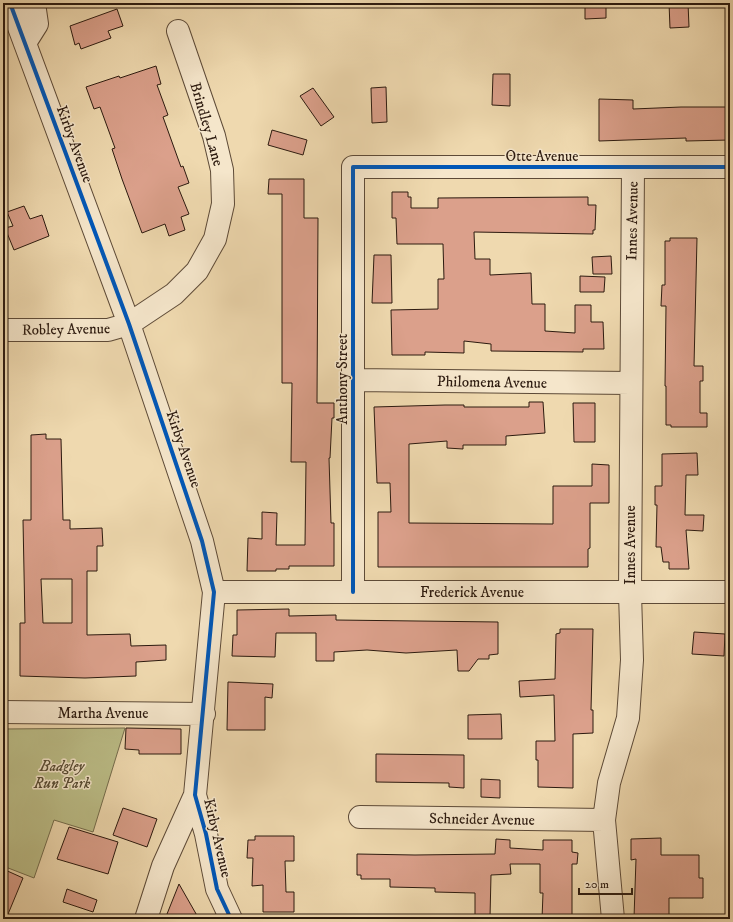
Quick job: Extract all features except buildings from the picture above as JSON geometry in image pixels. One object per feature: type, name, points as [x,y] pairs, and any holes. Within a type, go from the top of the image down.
[{"type":"street","name":"Kirby Avenue","points":[[10,3],[129,324],[202,541],[214,592],[196,795],[206,834],[217,889],[231,919]]},
{"type":"street","points":[[25,43],[37,24],[34,3]]},
{"type":"street","name":"Brindley Lane","points":[[129,324],[174,294],[197,271],[215,239],[222,204],[222,170],[214,136],[178,31]]},
{"type":"street","name":"Otte Avenue","points":[[354,167],[730,167]]},
{"type":"street","name":"Anthony Street","points":[[353,592],[354,167]]},
{"type":"street","name":"Innes Avenue","points":[[613,919],[604,820],[609,783],[628,718],[632,660],[630,593],[633,168]]},
{"type":"street","name":"Robley Avenue","points":[[3,330],[108,330],[129,324]]},
{"type":"street","name":"Philomena Avenue","points":[[354,380],[631,383]]},
{"type":"street","name":"Frederick Avenue","points":[[214,592],[730,592]]},
{"type":"street","name":"Martha Avenue","points":[[3,712],[204,714]]},
{"type":"street","points":[[146,919],[163,866],[196,795]]},
{"type":"street","name":"Schneider Avenue","points":[[360,818],[604,820]]},
{"type":"green space","name":"Badgley Run Park","points":[[125,728],[93,832],[54,820],[34,878],[3,866],[3,729]]},
{"type":"cycle path","points":[[10,3],[129,324],[202,541],[214,592],[195,795],[206,834],[217,889],[231,919]]},
{"type":"cycle path","points":[[353,592],[353,167],[730,167]]}]
